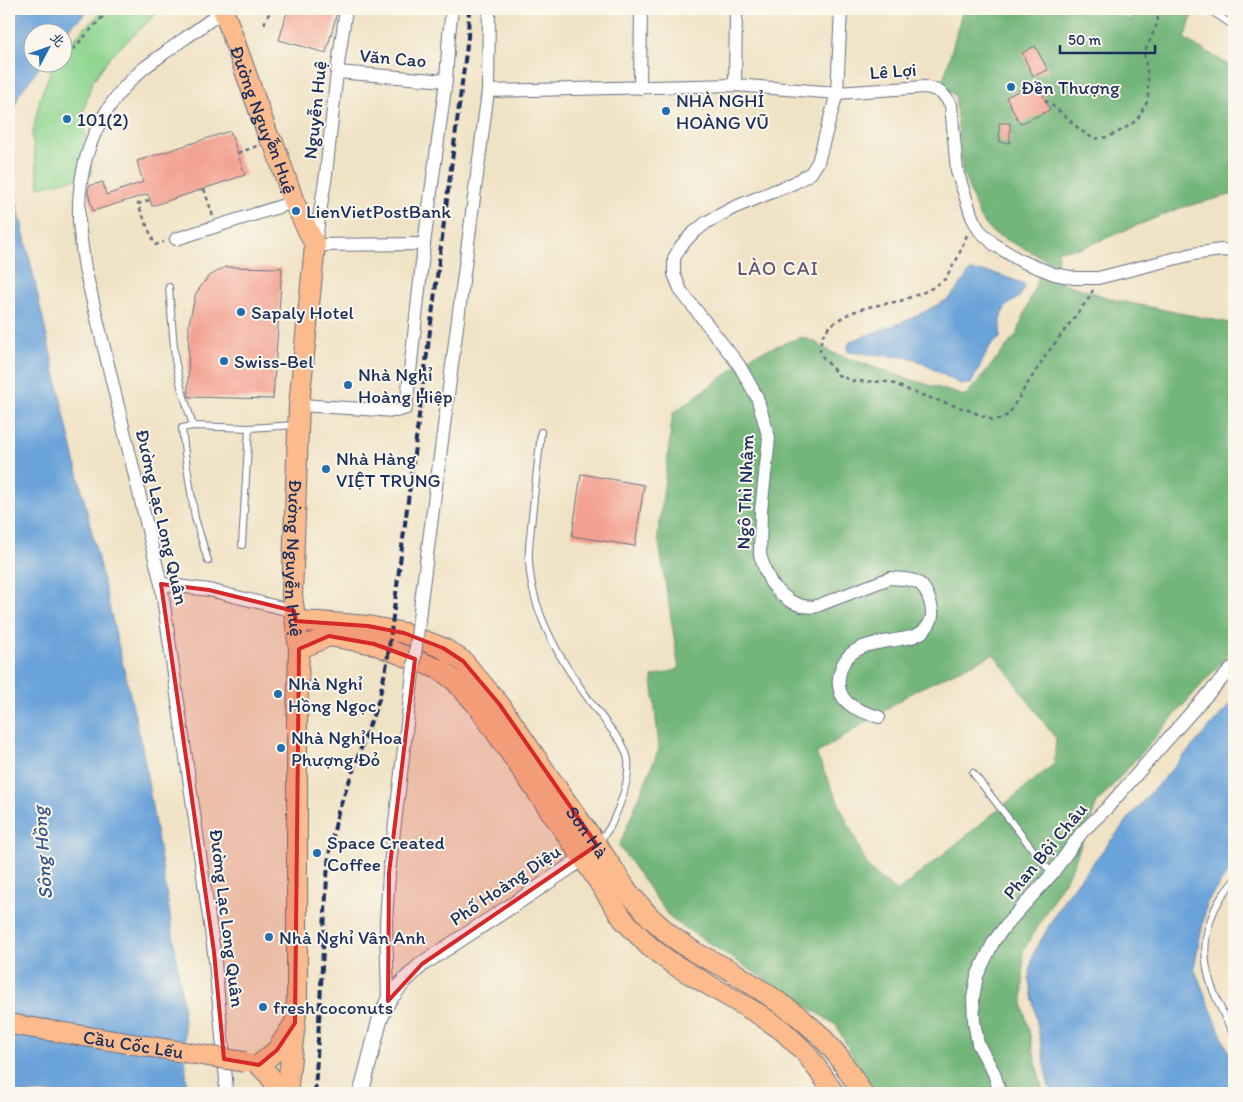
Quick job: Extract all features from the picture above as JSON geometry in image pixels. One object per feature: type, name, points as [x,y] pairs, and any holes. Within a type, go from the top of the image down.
[{"type":"main road","name":"Đường Nguyễn Huệ","points":[[224,9],[269,138],[274,144],[294,202],[315,245],[299,405],[292,595],[299,649],[297,722],[297,999],[287,1093]]},
{"type":"main road","name":"Sơn Hà","points":[[295,616],[319,622],[368,626],[404,633],[443,648],[463,661],[500,705],[562,796],[623,919],[650,947],[673,964],[783,1031],[805,1052],[834,1093]]},
{"type":"main road","name":"Sơn Hà","points":[[299,649],[330,636],[374,644],[441,670],[456,682],[476,705],[590,851],[650,917],[671,936],[696,953],[730,970],[798,1016],[820,1035],[838,1056],[862,1093]]},
{"type":"main road","points":[[281,1093],[268,1075],[252,1063],[277,1050],[295,1023]]},
{"type":"main road","name":"Cầu Cốc Lếu","points":[[9,1024],[252,1063]]},
{"type":"street","name":"Đường Lạc Long Quân","points":[[224,9],[143,70],[106,111],[94,134],[86,157],[79,200],[80,239],[85,269],[161,584],[214,952],[226,1093]]},
{"type":"street","name":"Nguyễn Huệ","points":[[315,245],[326,174],[346,9]]},
{"type":"street","points":[[299,405],[396,411],[406,408],[424,244],[446,81],[452,9]]},
{"type":"street","points":[[388,1001],[386,924],[389,873],[421,601],[488,91],[489,9]]},
{"type":"street","points":[[640,88],[641,9]]},
{"type":"street","points":[[735,85],[736,9]]},
{"type":"street","name":"Ngô Thì Nhậm","points":[[841,9],[837,93],[818,162],[811,173],[794,183],[733,208],[707,222],[681,246],[674,258],[674,274],[681,291],[739,365],[759,406],[769,438],[761,511],[760,555],[771,583],[790,601],[814,608],[890,578],[913,580],[921,585],[927,594],[932,616],[928,626],[922,632],[914,637],[862,647],[852,652],[845,660],[841,669],[839,688],[842,697],[859,711],[879,717]]},
{"type":"street","name":"Văn Cao","points":[[337,72],[446,81]]},
{"type":"street","name":"Lê Lợi","points":[[488,91],[735,85],[837,93],[926,87],[936,89],[946,96],[951,105],[957,171],[978,230],[995,245],[1021,262],[1054,274],[1075,278],[1098,278],[1193,254],[1221,250],[1234,251]]},
{"type":"street","points":[[176,240],[294,202]]},
{"type":"street","points":[[315,245],[424,244]]},
{"type":"street","points":[[161,584],[210,590],[295,616]]},
{"type":"street","name":"Phan Bội Châu","points":[[1000,1093],[994,1073],[978,1044],[974,1021],[974,998],[977,976],[994,941],[1052,874],[1082,832],[1107,808],[1234,666]]},
{"type":"street","name":"Phố Hoàng Diệu","points":[[361,1093],[380,1019],[388,1001],[403,982],[422,964],[528,896],[590,851]]},
{"type":"lane","points":[[1208,9],[1234,26]]},
{"type":"lane","points":[[169,287],[175,360],[193,426]]},
{"type":"lane","points":[[208,561],[195,518],[184,454],[182,428],[193,426],[249,428],[299,425]]},
{"type":"lane","points":[[242,545],[249,428]]},
{"type":"lane","points":[[541,432],[529,560],[532,588],[540,615],[553,644],[578,684],[621,742],[626,750],[628,762],[627,780],[610,827],[590,851]]},
{"type":"lane","points":[[973,774],[1052,874]]},
{"type":"lane","points":[[1234,881],[1222,895],[1214,909],[1207,934],[1205,953],[1210,983],[1234,1036]]},
{"type":"path","points":[[72,50],[110,9]]},
{"type":"path","points":[[264,24],[271,9]]},
{"type":"path","points":[[1045,100],[1080,130],[1094,139],[1108,137],[1137,120],[1148,100],[1148,77],[1144,53],[1158,22],[1157,9]]},
{"type":"path","points":[[204,189],[216,227]]},
{"type":"path","points":[[149,200],[138,204],[155,245],[176,240]]},
{"type":"path","points":[[972,217],[966,240],[945,279],[922,293],[900,301],[868,307],[850,313],[829,327],[823,335],[820,350],[822,356],[838,375],[853,381],[890,382],[915,393],[993,420],[1001,419],[1009,414],[1046,355],[1089,298],[1098,278]]},
{"type":"highlighted area","points":[[161,584],[209,590],[294,611],[296,621],[368,626],[404,633],[443,648],[463,661],[500,705],[597,845],[422,964],[388,1001],[389,873],[415,659],[374,644],[329,636],[299,649],[295,1023],[277,1050],[259,1065],[224,1059],[214,952]]},
{"type":"green space","points":[[105,9],[162,9],[109,58],[92,82],[82,116],[92,175],[39,187],[32,136],[40,98],[50,72],[72,72],[72,42]]},
{"type":"green space","points":[[963,9],[1096,9],[1132,21],[1136,9],[1194,9],[1185,39],[1234,68],[1234,195],[1180,208],[1082,248],[1058,250],[1057,265],[993,233],[980,218],[962,170],[955,95],[940,85],[946,71]]},
{"type":"green space","points":[[1096,9],[1136,9],[1132,21]]},
{"type":"green space","points":[[1039,275],[1115,300],[1234,324],[1234,648],[1097,803],[1072,868],[1023,951],[1023,1005],[1043,1093],[872,1093],[836,1025],[670,918],[619,846],[659,749],[652,677],[679,669],[658,536],[673,413],[753,355],[801,337],[815,342],[833,353],[965,396],[1017,334]],"holes":[[[994,654],[1056,739],[1054,764],[897,892],[869,869],[816,754],[916,690]]]},
{"type":"water","points":[[9,9],[90,9],[72,26],[72,22],[22,22],[22,72],[36,72],[19,94],[9,125]]},
{"type":"water","name":"Sông Hồng","points":[[9,167],[68,431],[142,746],[183,1006],[187,1093],[9,1093]]},
{"type":"water","points":[[969,272],[994,273],[1025,286],[1020,296],[1005,307],[1001,318],[1000,338],[990,346],[971,384],[960,384],[913,358],[848,352],[848,345],[851,341],[908,320],[949,299]]},
{"type":"water","points":[[1234,700],[1234,864],[1207,902],[1194,968],[1234,1066],[1234,1093],[1050,1093],[1029,979],[1033,954],[1066,896],[1138,807]]},
{"type":"building","points":[[288,9],[338,9],[326,53],[279,40]]},
{"type":"building","points":[[1035,46],[1048,70],[1033,76],[1022,53]]},
{"type":"building","points":[[1037,82],[1050,110],[1020,124],[1006,97]]},
{"type":"building","points":[[999,123],[1010,123],[1010,143],[1000,142]]},
{"type":"building","points":[[230,131],[245,175],[152,206],[148,194],[93,211],[88,193],[89,186],[103,182],[106,195],[143,182],[137,161]]},
{"type":"building","points":[[225,267],[282,268],[273,399],[189,397],[189,323],[196,293],[208,277]]},
{"type":"building","points":[[581,474],[644,485],[635,546],[572,536]]},
{"type":"railway","points":[[315,1093],[329,855],[338,812],[379,699],[387,663],[468,37],[469,9]]},
{"type":"place","name":"Đền Thượng","points":[[1011,87]]},
{"type":"place","name":"NHÀ NGHỈ HOÀNG VŨ","points":[[666,111]]},
{"type":"place","name":"101(2)","points":[[67,119]]},
{"type":"place","name":"LienVietPostBank","points":[[296,211]]},
{"type":"place","name":"Sapaly Hotel","points":[[241,312]]},
{"type":"place","name":"Swiss-Bel","points":[[224,361]]},
{"type":"place","name":"Nhà Nghỉ Hoàng Hiệp","points":[[348,385]]},
{"type":"place","name":"Nhà Hàng VIỆT TRUNG","points":[[326,469]]},
{"type":"place","name":"Nhà Nghỉ Hồng Ngọc","points":[[278,694]]},
{"type":"place","name":"Nhà Nghỉ Hoa Phượng Đỏ","points":[[281,748]]},
{"type":"place","name":"Space Created Coffee","points":[[317,853]]},
{"type":"place","name":"Nhà Nghỉ Vân Anh","points":[[269,937]]},
{"type":"place","name":"fresh coconuts","points":[[263,1007]]},
{"type":"district","name":"LÀO CAI","points":[[778,268]]}]
